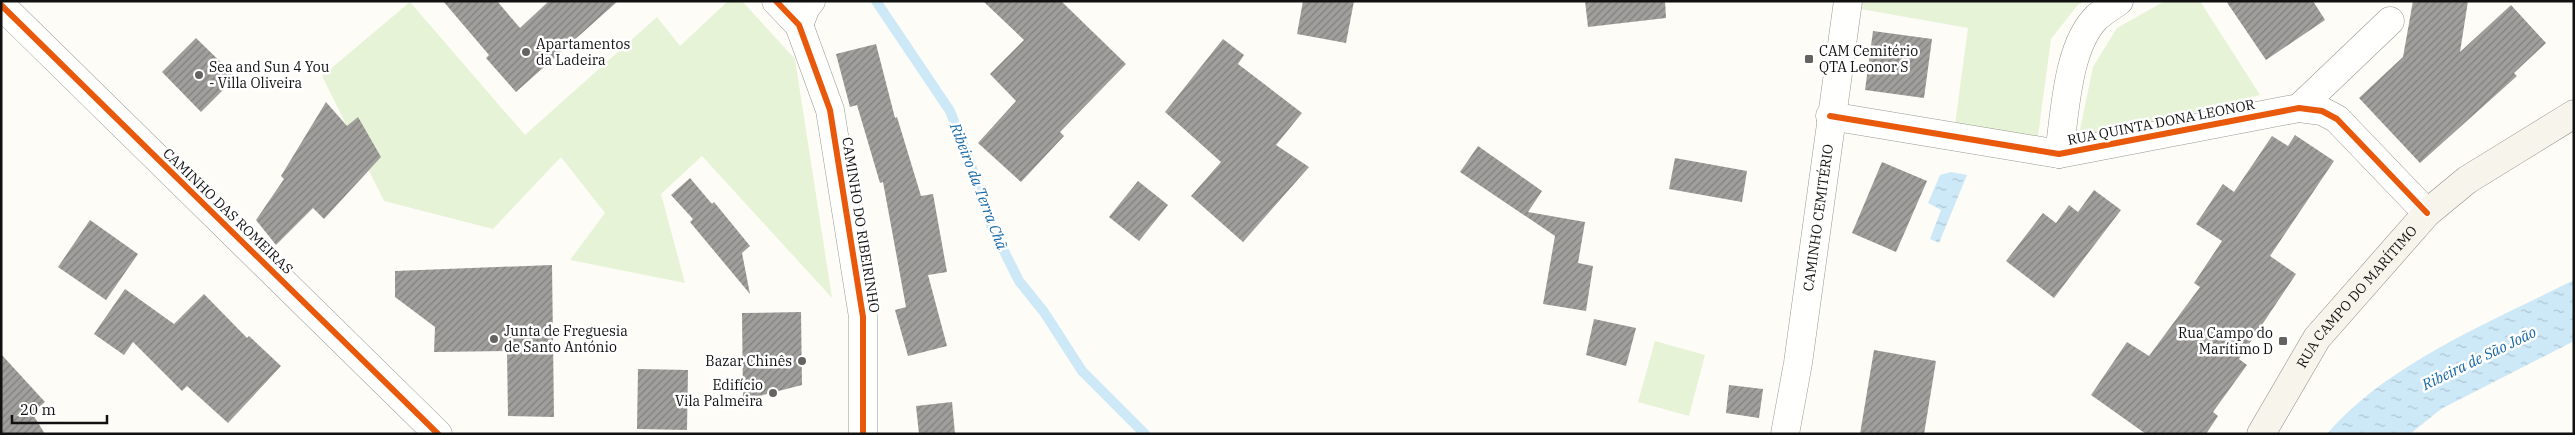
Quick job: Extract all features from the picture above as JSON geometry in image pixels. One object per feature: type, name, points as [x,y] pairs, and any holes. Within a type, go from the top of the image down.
[{"type":"main road","name":"RUA CAMPO DO MARÍTIMO","points":[[2261,434],[2317,338],[2427,213],[2466,180],[2574,114]]},
{"type":"street","points":[[776,1],[799,25],[806,7],[811,1]]},
{"type":"street","name":"CAMINHO CEMITÉRIO","points":[[1785,434],[1798,364],[1830,116],[1848,1]]},
{"type":"street","points":[[2059,154],[2069,87],[2080,44],[2096,18],[2119,1]]},
{"type":"street","name":"CAMINHO DAS ROMEIRAS","points":[[1,5],[438,434]]},
{"type":"street","points":[[2299,108],[2390,21]]},
{"type":"street","name":"CAMINHO DO RIBEIRINHO","points":[[799,25],[830,110],[849,219],[863,317],[863,434]]},
{"type":"street","name":"RUA QUINTA DONA LEONOR","points":[[1830,116],[2059,154],[2299,108],[2322,111],[2336,119],[2427,213]]},
{"type":"green space","points":[[728,1],[742,1],[795,59],[832,298],[702,156],[661,194],[685,283],[570,260],[605,213],[561,157],[493,229],[384,201],[322,76],[410,2],[525,135],[657,17],[680,46]]},
{"type":"green space","points":[[1856,1],[2084,1],[2077,6],[2051,39],[2037,143],[1954,132],[1968,28],[1855,8]]},
{"type":"green space","points":[[2165,1],[2200,1],[2260,95],[2077,144],[2093,67],[2117,28]]},
{"type":"green space","points":[[1655,341],[1705,355],[1689,416],[1638,402]]},
{"type":"water","points":[[1951,172],[1967,175],[1939,243],[1930,239],[1941,210],[1928,203],[1940,175]]},
{"type":"water","name":"Ribeira de São João","points":[[2574,280],[2574,341],[2441,409],[2410,434],[2327,434],[2352,409],[2410,365],[2475,328]]},
{"type":"building","points":[[443,1],[497,1],[520,28],[549,1],[618,1],[516,92],[486,58],[489,55]]},
{"type":"building","points":[[983,1],[1061,1],[1126,64],[1060,132],[1064,136],[1021,182],[978,143],[1016,101],[990,74],[1024,40]]},
{"type":"building","points":[[1303,1],[1354,1],[1346,43],[1297,34]]},
{"type":"building","points":[[1585,1],[1665,1],[1666,18],[1588,27]]},
{"type":"building","points":[[2226,1],[2313,1],[2325,20],[2266,60]]},
{"type":"building","points":[[2413,1],[2468,1],[2460,52],[2511,5],[2546,43],[2514,73],[2517,76],[2420,163],[2359,98],[2403,57]]},
{"type":"building","points":[[1873,31],[1932,39],[1924,98],[1865,90]]},
{"type":"building","name":"Sea and Sun 4 You - Villa Oliveira","points":[[196,38],[236,77],[201,112],[162,72]]},
{"type":"building","points":[[1223,39],[1244,55],[1238,64],[1302,113],[1276,145],[1309,167],[1243,242],[1191,196],[1221,162],[1165,112]]},
{"type":"building","points":[[876,44],[895,118],[897,117],[921,196],[933,194],[947,272],[928,275],[947,346],[908,356],[895,310],[906,307],[883,182],[880,183],[857,105],[850,107],[836,54]]},
{"type":"building","points":[[326,102],[347,126],[358,117],[381,157],[324,219],[313,208],[276,245],[256,220],[284,179],[281,176]]},
{"type":"building","points":[[2295,135],[2334,161],[2270,256],[2296,274],[2239,359],[2247,365],[2213,412],[2218,416],[2206,434],[2146,434],[2091,395],[2127,342],[2149,356],[2200,287],[2194,283],[2222,241],[2196,224],[2223,184],[2234,192],[2272,136],[2288,146]]},
{"type":"building","points":[[1478,146],[1542,191],[1528,212],[1585,222],[1578,263],[1593,266],[1586,311],[1543,304],[1555,236],[1460,172]]},
{"type":"building","points":[[1675,158],[1747,171],[1742,202],[1669,189]]},
{"type":"building","points":[[1882,162],[1927,181],[1896,252],[1852,233]]},
{"type":"building","points":[[690,178],[712,204],[714,202],[750,246],[742,253],[750,294],[690,222],[693,219],[671,195]]},
{"type":"building","points":[[1138,181],[1168,205],[1139,241],[1109,217]]},
{"type":"building","points":[[2094,190],[2121,210],[2054,298],[2006,261],[2043,213],[2056,223],[2069,205],[2078,212]]},
{"type":"building","points":[[90,220],[138,254],[106,300],[58,267]]},
{"type":"building","name":"Junta de Freguesia de Santo António","points":[[552,265],[554,417],[508,416],[507,351],[434,352],[435,327],[395,297],[395,271]]},
{"type":"building","points":[[125,289],[174,324],[204,294],[247,338],[249,336],[281,366],[228,423],[187,386],[182,391],[133,342],[124,355],[94,334]]},
{"type":"building","name":"Edifício Vila Palmeira","points":[[801,312],[802,385],[743,400],[742,313]]},
{"type":"building","points":[[1594,319],[1636,328],[1626,366],[1586,355]]},
{"type":"building","points":[[1874,350],[1936,361],[1924,434],[1860,434]]},
{"type":"building","points":[[1,354],[45,402],[32,413],[45,434],[1,434]]},
{"type":"building","points":[[638,369],[688,370],[687,430],[637,429]]},
{"type":"building","points":[[1729,385],[1763,389],[1759,418],[1726,413]]},
{"type":"building","points":[[952,402],[955,434],[919,434],[916,406]]},
{"type":"waterway","name":"Ribeiro da Terra Chã","points":[[876,1],[950,111],[970,162],[991,225],[1019,281],[1044,312],[1082,371],[1145,434]]},
{"type":"cycle path","points":[[776,1],[799,25],[830,110],[863,317],[863,434]]},
{"type":"cycle path","points":[[1,5],[438,434]]},
{"type":"cycle path","points":[[1830,116],[2059,154],[2299,108],[2322,111],[2337,119],[2427,213]]},
{"type":"place","name":"Apartamentos da Ladeira","points":[[526,52]]},
{"type":"place","name":"CAM Cemitério QTA Leonor S","points":[[1809,59]]},
{"type":"place","name":"Sea and Sun 4 You - Villa Oliveira","points":[[199,75]]},
{"type":"place","name":"Junta de Freguesia de Santo António","points":[[494,339]]},
{"type":"place","name":"Rua Campo do Marítimo D","points":[[2283,341]]},
{"type":"place","name":"Bazar Chinês","points":[[802,361]]},
{"type":"place","name":"Edifício Vila Palmeira","points":[[773,393]]}]
